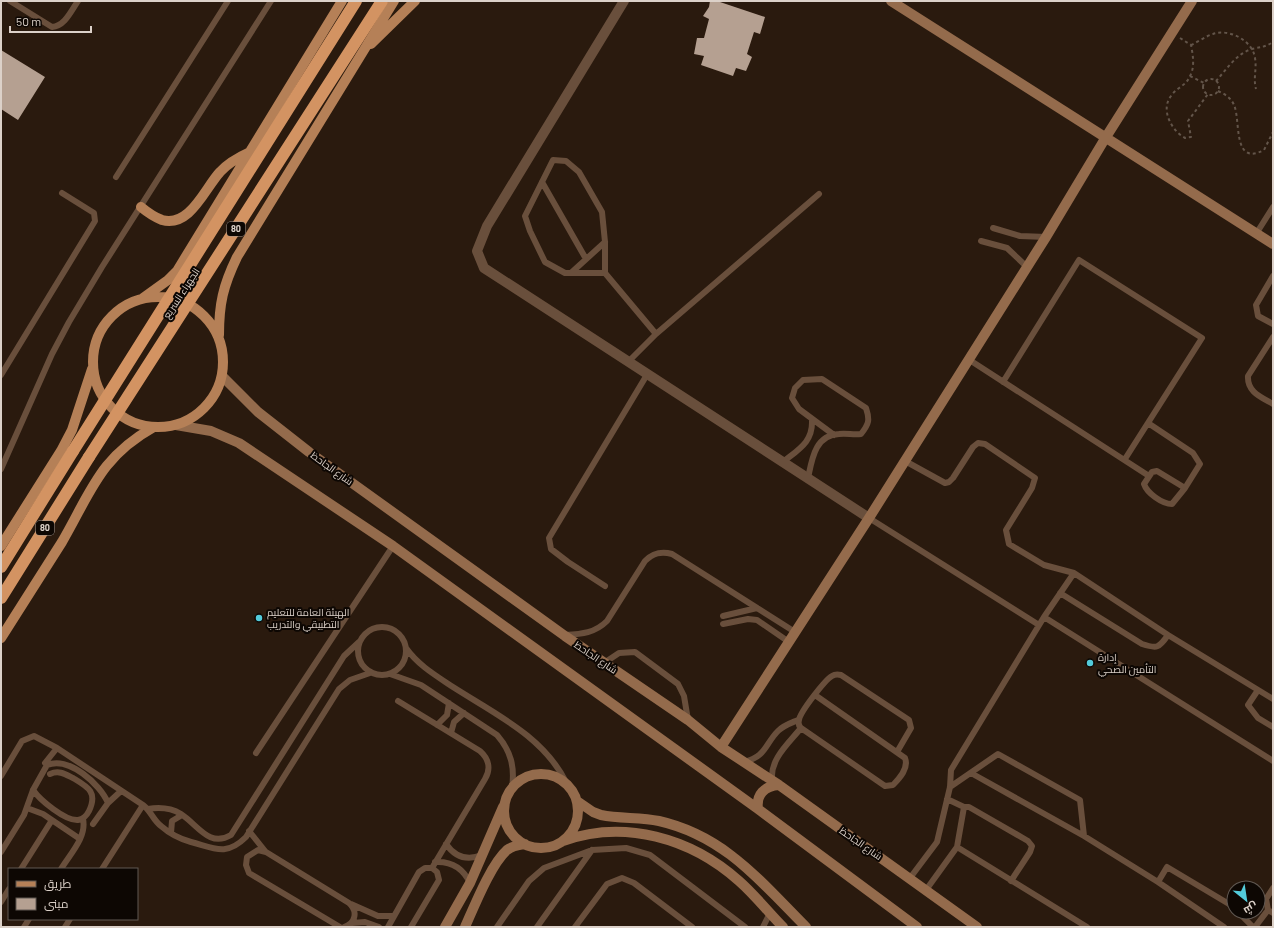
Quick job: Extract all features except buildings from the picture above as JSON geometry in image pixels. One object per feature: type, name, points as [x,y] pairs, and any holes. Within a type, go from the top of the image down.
[{"type":"highway","name":"الجهراء السريع","points":[[1,567],[356,1]]},
{"type":"highway","name":"الجهراء السريع","points":[[1,598],[89,457],[382,1]]},
{"type":"main road","name":"الجهراء السريع","points":[[141,299],[168,280],[177,271],[342,1]]},
{"type":"main road","points":[[92,367],[97,387],[108,405],[124,418],[144,426],[154,427],[176,425],[190,419],[202,410],[215,395],[222,376],[224,356],[219,337],[219,308],[222,293],[237,257],[394,1]]},
{"type":"main road","points":[[363,50],[404,14],[415,1]]},
{"type":"main road","points":[[141,208],[164,220],[173,220],[181,217],[196,206],[214,179],[227,166],[250,152]]},
{"type":"main road","points":[[1,546],[61,451],[72,430],[92,367],[94,347],[97,337],[108,320],[123,307],[141,299],[162,297],[183,301],[196,309],[208,319],[219,337]]},
{"type":"main road","points":[[1,638],[62,542],[100,473],[112,458],[126,445],[154,427]]},
{"type":"street","points":[[624,1],[487,226],[477,251],[484,268],[630,361],[869,518]]},
{"type":"street","points":[[891,1],[1273,244]]},
{"type":"street","points":[[721,747],[869,518],[968,359],[1027,268],[1106,137],[1192,1]]},
{"type":"street","name":"شارع الجاحظ","points":[[222,376],[258,412],[303,447],[564,636],[688,720],[721,747],[775,783],[977,927]]},
{"type":"street","points":[[176,425],[211,431],[239,443],[393,546],[758,809],[917,927]]},
{"type":"street","points":[[445,927],[470,883],[512,788],[528,776],[538,773],[553,775],[566,782],[575,794],[578,819],[570,835],[563,841]]},
{"type":"street","points":[[758,809],[757,803],[762,792],[775,783]]},
{"type":"street","points":[[577,801],[601,816],[658,821],[705,838],[725,850],[748,868],[806,927]]},
{"type":"street","points":[[505,802],[504,815],[508,827],[515,837],[525,844]]},
{"type":"street","points":[[464,927],[490,876],[507,850],[514,846],[525,844],[545,848],[586,834],[610,832],[640,833],[670,840],[699,852],[726,870],[750,891],[782,927]]},
{"type":"lane","points":[[10,1],[52,28],[64,22],[78,1]]},
{"type":"lane","points":[[116,177],[228,1]]},
{"type":"lane","points":[[1,469],[52,354],[102,267],[141,208],[271,1]]},
{"type":"lane","points":[[605,273],[565,273],[545,262],[530,231],[525,216],[553,160],[566,161],[579,172],[602,212],[605,242],[605,273],[656,334]]},
{"type":"lane","points":[[542,182],[586,259]]},
{"type":"lane","points":[[1,375],[95,221],[94,214],[90,209],[62,193]]},
{"type":"lane","points":[[630,361],[656,334],[819,194]]},
{"type":"lane","points":[[1256,234],[1273,207]]},
{"type":"lane","points":[[994,228],[1020,236],[1046,237]]},
{"type":"lane","points":[[981,241],[1007,248],[1027,268]]},
{"type":"lane","points":[[572,272],[605,242]]},
{"type":"lane","points":[[1003,382],[1079,260],[1202,338],[1125,459]]},
{"type":"lane","points":[[1273,276],[1256,305],[1258,316],[1273,324]]},
{"type":"lane","points":[[1273,337],[1248,376],[1247,383],[1251,390],[1273,404]]},
{"type":"lane","points":[[968,359],[1125,459],[1149,476]]},
{"type":"lane","points":[[605,586],[551,549],[549,538],[648,373]]},
{"type":"lane","points":[[808,478],[814,452],[818,444],[828,436],[834,434],[861,434],[868,425],[869,416],[866,408],[822,379],[803,380],[795,388],[792,398],[799,410],[834,434]]},
{"type":"lane","points":[[783,462],[804,445],[812,432],[812,420]]},
{"type":"lane","points":[[1148,423],[1193,453],[1198,458],[1200,464],[1185,488],[1172,504],[1167,504],[1146,490],[1144,484],[1149,476],[1157,471],[1185,488]]},
{"type":"lane","points":[[905,460],[944,483],[949,482],[953,478],[973,447],[978,443],[985,444],[1035,478],[1032,488],[1006,530],[1009,544],[1044,565],[1074,573],[1168,635],[1273,699]]},
{"type":"lane","points":[[869,518],[1038,625]]},
{"type":"lane","points":[[256,752],[393,546]]},
{"type":"lane","points":[[564,636],[589,632],[602,626],[607,621],[645,562],[649,557],[660,552],[672,554],[795,632]]},
{"type":"lane","points":[[910,878],[937,842],[950,787],[951,770],[1038,625],[1074,573]]},
{"type":"lane","points":[[1060,593],[1142,644],[1153,648],[1161,645],[1168,635]]},
{"type":"lane","points":[[723,616],[757,608]]},
{"type":"lane","points":[[1044,617],[1273,761]]},
{"type":"lane","points":[[723,624],[748,619],[757,620],[789,642]]},
{"type":"lane","points":[[148,809],[166,808],[182,815],[199,831],[213,839],[219,840],[231,836],[344,656],[368,631],[381,626],[395,630],[404,641],[406,648],[404,661],[396,671],[390,674]]},
{"type":"lane","points":[[359,642],[357,649],[360,663],[370,673],[377,675],[390,674],[415,682],[497,735],[504,744],[513,765],[512,788]]},
{"type":"lane","points":[[406,648],[425,669],[532,738],[548,754],[566,782]]},
{"type":"lane","points":[[604,663],[620,653],[635,652],[678,684],[684,696],[688,720]]},
{"type":"lane","points":[[1,776],[22,741],[34,736],[57,748],[143,805],[148,809],[157,823],[171,833],[208,848],[222,850],[235,846],[246,837],[334,695],[350,680],[370,673]]},
{"type":"lane","points":[[744,762],[754,760],[764,750],[779,730],[798,720],[830,677],[838,674],[911,722],[911,728],[897,752]]},
{"type":"lane","points":[[1258,690],[1248,705],[1258,718],[1273,727]]},
{"type":"lane","points":[[798,720],[801,728],[885,786],[890,786],[895,783],[907,766],[905,758],[815,696]]},
{"type":"lane","points":[[398,701],[484,755],[488,769],[485,779],[433,865]]},
{"type":"lane","points":[[437,725],[447,715],[448,703]]},
{"type":"lane","points":[[451,733],[454,722],[464,713]]},
{"type":"lane","points":[[775,783],[771,772],[776,759],[801,728]]},
{"type":"lane","points":[[45,762],[57,748]]},
{"type":"lane","points":[[950,787],[998,754],[1080,800],[1084,836]]},
{"type":"lane","points":[[1,852],[27,808],[33,790],[47,765],[61,763],[90,779],[100,789],[108,803]]},
{"type":"lane","points":[[33,790],[42,801],[53,809],[71,819],[83,819],[88,814],[93,803],[93,797],[89,788],[63,773],[56,772],[50,774]]},
{"type":"lane","points":[[971,773],[1084,836],[1158,882],[1224,927]]},
{"type":"lane","points":[[92,824],[108,803],[121,791]]},
{"type":"lane","points":[[947,800],[964,807],[969,807],[1028,841],[1032,846],[1030,852],[1011,881]]},
{"type":"lane","points":[[103,868],[143,805]]},
{"type":"lane","points":[[926,890],[957,848],[964,807]]},
{"type":"lane","points":[[27,808],[37,811],[80,839]]},
{"type":"lane","points":[[171,833],[172,821],[182,815]]},
{"type":"lane","points":[[62,868],[84,830],[83,819]]},
{"type":"lane","points":[[22,868],[52,820]]},
{"type":"lane","points":[[249,831],[266,852]]},
{"type":"lane","points":[[446,844],[455,855],[462,858],[476,858],[482,855]]},
{"type":"lane","points":[[497,927],[536,873],[544,868],[592,850],[626,848],[650,855],[745,927]]},
{"type":"lane","points":[[957,848],[1087,927]]},
{"type":"lane","points":[[340,927],[249,873],[246,865],[247,857],[258,850],[266,852],[349,903],[378,916],[393,916]]},
{"type":"lane","points":[[537,927],[592,850]]},
{"type":"lane","points":[[388,927],[419,872],[425,868],[433,865],[450,863],[462,870],[470,883]]},
{"type":"lane","points":[[411,927],[439,880],[438,872],[433,865]]},
{"type":"lane","points":[[1158,882],[1167,867],[1226,902]]},
{"type":"lane","points":[[575,927],[607,884],[622,878],[634,883],[692,927]]},
{"type":"lane","points":[[1247,920],[1254,927],[1271,912],[1266,899],[1273,888]]},
{"type":"lane","points":[[1,902],[8,891]]},
{"type":"lane","points":[[349,903],[355,914],[352,923]]},
{"type":"lane","points":[[763,927],[770,913]]},
{"type":"lane","points":[[344,927],[352,923],[365,922],[379,927]]},
{"type":"path","points":[[1218,91],[1211,95],[1208,94],[1188,121],[1191,137],[1185,138],[1178,134],[1167,117],[1168,103],[1170,96],[1184,86],[1190,76],[1193,63],[1191,45],[1214,33],[1232,34],[1246,43],[1252,49],[1255,57],[1254,83],[1256,89]]},
{"type":"path","points":[[1216,81],[1243,53],[1252,49],[1263,47],[1273,42]]},
{"type":"path","points":[[1190,76],[1204,83]]},
{"type":"path","points":[[1204,83],[1212,79],[1216,81],[1219,87],[1218,91]]},
{"type":"path","points":[[1204,83],[1205,91],[1208,94]]},
{"type":"path","points":[[1218,91],[1230,99],[1235,107],[1240,143],[1246,151],[1254,153],[1264,150],[1273,132]]},
{"type":"place","name":"الهيئة العامة للتعليم التطبيقي والتدريب","points":[[259,618]]},
{"type":"place","name":"إدارة التأمين الصحي","points":[[1090,663]]}]
